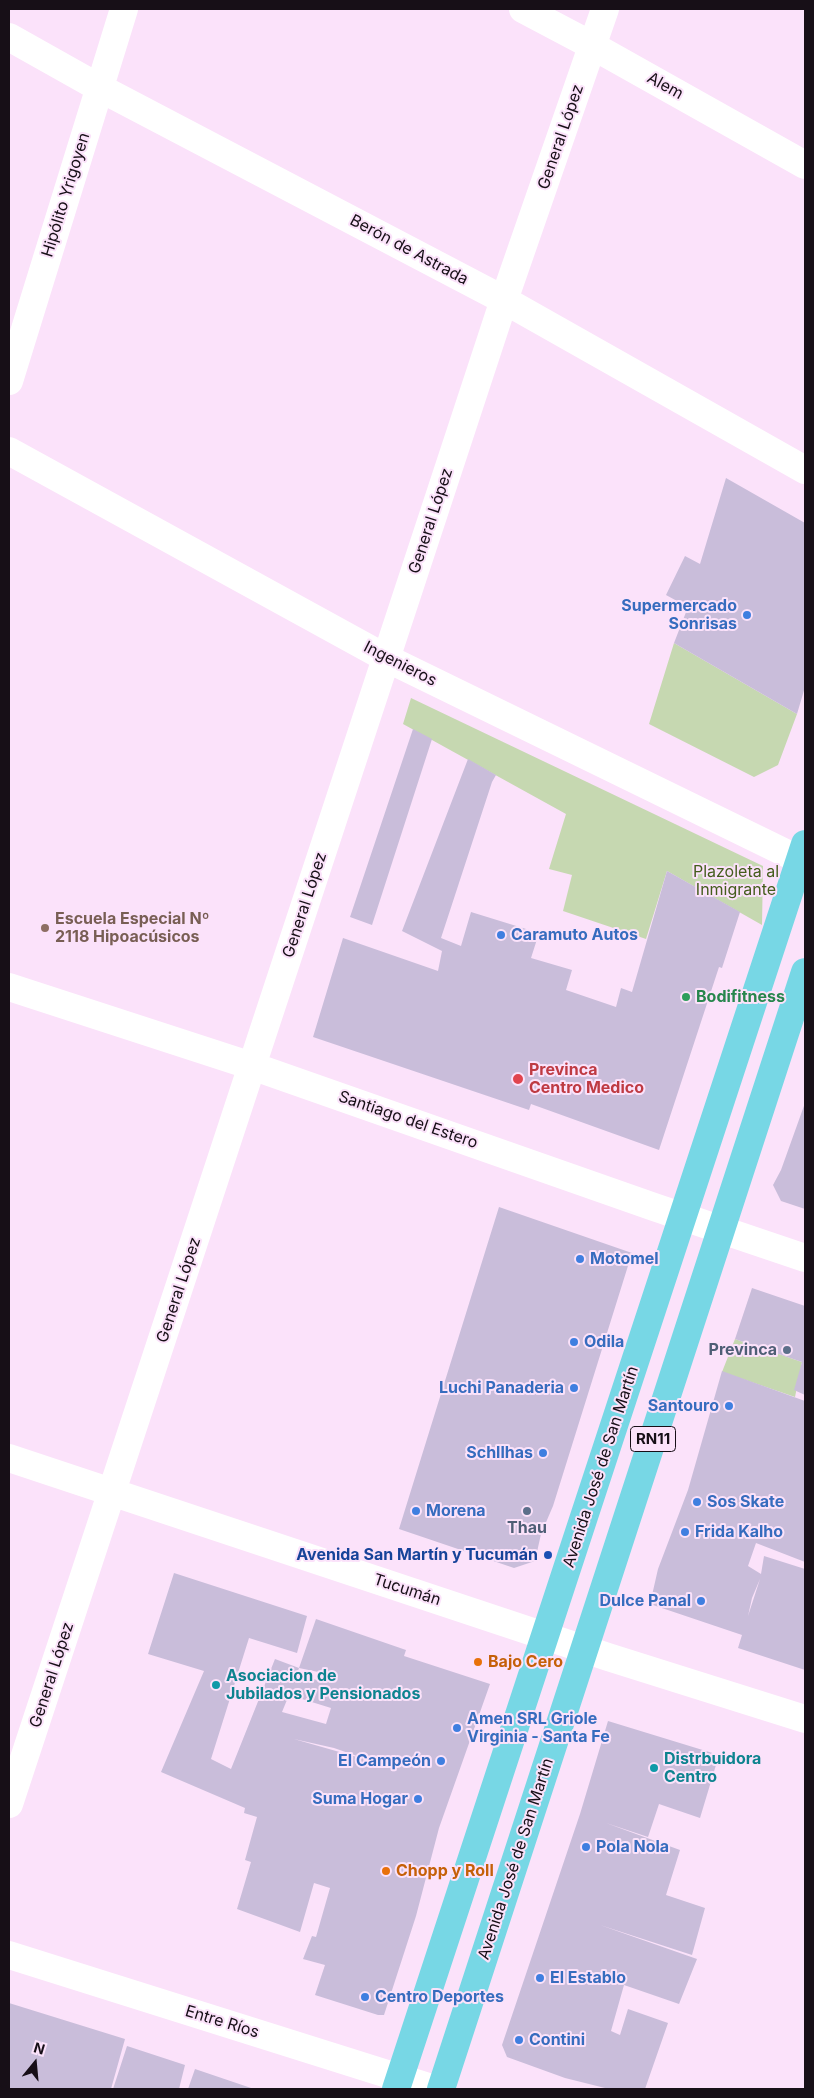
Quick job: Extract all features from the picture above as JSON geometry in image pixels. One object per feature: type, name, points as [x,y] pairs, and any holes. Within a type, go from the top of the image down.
[{"type":"main road","name":"Avenida José de San Martín","points":[[398,2084],[803,852]]},
{"type":"main road","name":"Avenida José de San Martín","points":[[441,2089],[805,972]]},
{"type":"street","name":"Hipólito Yrigoyen","points":[[9,381],[98,87],[124,9]]},
{"type":"street","name":"Alem","points":[[523,9],[594,46],[805,165]]},
{"type":"street","name":"General López","points":[[9,1804],[504,300],[594,46],[605,9]]},
{"type":"street","name":"Berón de Astrada","points":[[9,37],[98,87],[504,300],[805,470]]},
{"type":"street","name":"Ingenieros","points":[[9,452],[386,658],[803,852]]},
{"type":"street","name":"Santiago del Estero","points":[[9,987],[252,1066],[805,1258]]},
{"type":"street","name":"Tucumán","points":[[9,1458],[584,1649],[805,1719]]},
{"type":"street","name":"Entre Ríos","points":[[9,1954],[398,2084],[435,2089]]},
{"type":"green space","points":[[674,643],[797,714],[778,765],[754,777],[649,724]]},
{"type":"green space","name":"Plazoleta al Inmigrante","points":[[411,698],[763,866],[762,925],[667,871],[646,939],[563,911],[572,875],[549,869],[566,814],[403,724]]},
{"type":"green space","points":[[735,1339],[802,1362],[795,1397],[722,1372]]},
{"type":"building","points":[[726,478],[805,523],[805,687],[797,714],[674,643],[688,607],[666,595],[685,556],[700,564]]},
{"type":"building","points":[[413,729],[432,739],[372,925],[350,917]]},
{"type":"building","points":[[468,759],[496,775],[492,782],[441,938],[461,946],[471,912],[539,933],[531,958],[572,970],[566,990],[616,1007],[621,988],[632,992],[667,871],[740,912],[722,968],[719,967],[659,1150],[531,1104],[529,1110],[313,1037],[343,938],[438,971],[442,951],[402,931]]},
{"type":"building","points":[[805,1103],[805,1209],[781,1201],[773,1185],[781,1170]]},
{"type":"building","points":[[499,1207],[632,1253],[553,1506],[541,1534],[535,1561],[514,1568],[399,1529]]},
{"type":"building","name":"Previnca","points":[[752,1288],[805,1306],[805,1395],[794,1390],[802,1362],[735,1339]]},
{"type":"building","points":[[722,1371],[805,1401],[805,1562],[756,1543],[748,1566],[761,1574],[764,1556],[805,1569],[805,1670],[738,1648],[742,1635],[650,1604],[658,1569],[688,1490]],"holes":[[[760,1579],[748,1616],[752,1598]]]},
{"type":"building","points":[[174,1573],[307,1616],[297,1653],[249,1638],[211,1759],[231,1769],[275,1659],[299,1668],[316,1619],[406,1650],[404,1656],[490,1684],[439,1828],[416,1916],[384,2015],[378,2015],[315,1995],[325,1965],[303,1959],[312,1936],[316,1937],[330,1888],[314,1883],[300,1932],[237,1909],[251,1862],[245,1860],[257,1817],[244,1813],[245,1808],[161,1772],[204,1671],[148,1654]],"holes":[[[299,1668],[323,1673],[320,1681],[297,1674]],[[289,1695],[331,1708],[326,1724],[282,1712]],[[294,1739],[334,1748],[357,1757]]]},
{"type":"building","points":[[608,1721],[719,1755],[700,1818],[659,1804],[648,1837],[606,1823],[680,1850],[666,1895],[705,1908],[692,1955],[600,1925],[697,1959],[679,2004],[624,1985],[611,2031],[620,2035],[628,2009],[668,2023],[645,2089],[609,2089],[565,2078],[507,2057],[502,2045],[580,1814]]},
{"type":"building","points":[[9,2003],[125,2039],[111,2089],[9,2089]]},
{"type":"building","points":[[127,2046],[185,2065],[179,2089],[113,2089]]},
{"type":"building","points":[[195,2069],[254,2089],[188,2089]]},
{"type":"place","name":"Supermercado Sonrisas","points":[[747,615]]},
{"type":"place","name":"Escuela Especial Nº 2118 Hipoacúsicos","points":[[45,928]]},
{"type":"place","name":"Caramuto Autos","points":[[501,935]]},
{"type":"place","name":"Bodifitness","points":[[686,997]]},
{"type":"place","name":"Previnca Centro Medico","points":[[518,1079]]},
{"type":"place","name":"Motomel","points":[[580,1259]]},
{"type":"place","name":"Odila","points":[[574,1342]]},
{"type":"place","name":"Previnca","points":[[787,1350]]},
{"type":"place","name":"Luchi Panaderia","points":[[574,1388]]},
{"type":"place","name":"Santouro","points":[[729,1406]]},
{"type":"place","name":"Schllhas","points":[[543,1453]]},
{"type":"place","name":"Sos Skate","points":[[697,1502]]},
{"type":"place","name":"Morena","points":[[416,1511]]},
{"type":"place","name":"Thau","points":[[527,1511]]},
{"type":"place","name":"Frida Kalho","points":[[685,1532]]},
{"type":"place","name":"Avenida San Martín y Tucumán","points":[[548,1555]]},
{"type":"place","name":"Dulce Panal","points":[[701,1601]]},
{"type":"place","name":"Bajo Cero","points":[[478,1662]]},
{"type":"place","name":"Asociacion de Jubilados y Pensionados","points":[[216,1685]]},
{"type":"place","name":"Amen SRL Griole Virginia - Santa Fe","points":[[457,1728]]},
{"type":"place","name":"El Campeón","points":[[441,1761]]},
{"type":"place","name":"Distrbuidora Centro","points":[[654,1768]]},
{"type":"place","name":"Suma Hogar","points":[[418,1799]]},
{"type":"place","name":"Pola Nola","points":[[586,1847]]},
{"type":"place","name":"Chopp y Roll","points":[[386,1871]]},
{"type":"place","name":"El Establo","points":[[540,1978]]},
{"type":"place","name":"Centro Deportes","points":[[365,1997]]},
{"type":"place","name":"Contini","points":[[519,2040]]}]
